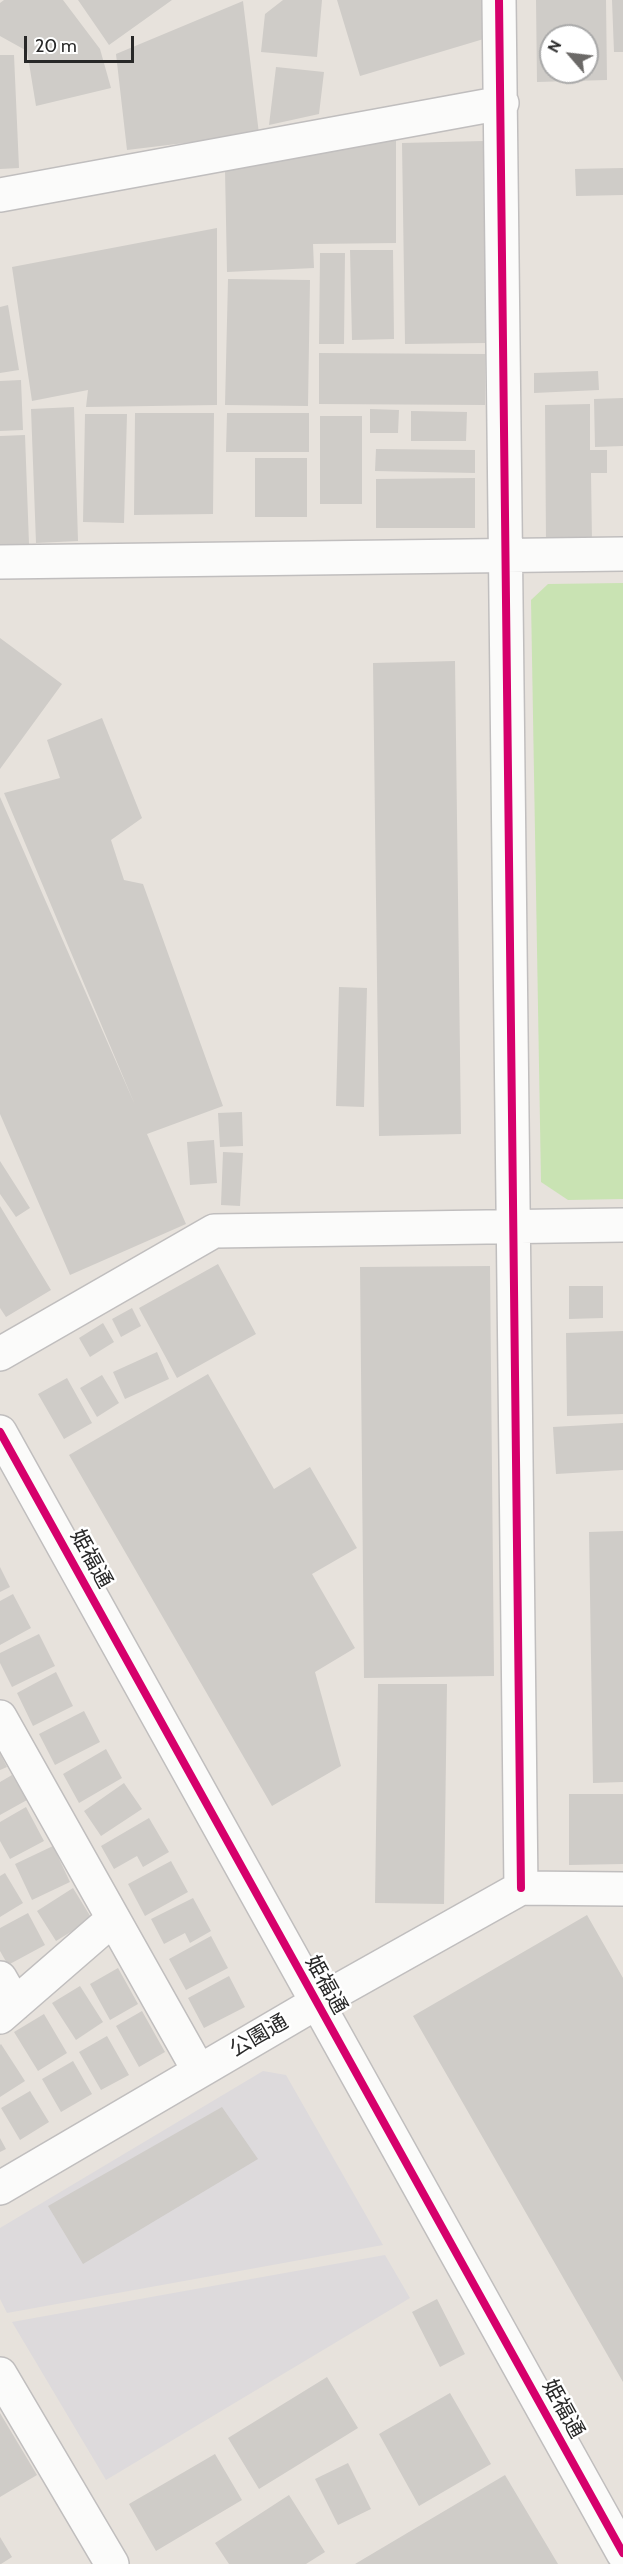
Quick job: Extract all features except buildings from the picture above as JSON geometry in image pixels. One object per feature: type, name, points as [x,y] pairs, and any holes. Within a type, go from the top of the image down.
[{"type":"street","points":[[500,0],[520,1888],[623,1888]]},
{"type":"street","points":[[0,195],[502,103]]},
{"type":"street","points":[[0,562],[623,554]]},
{"type":"street","points":[[0,1354],[214,1231],[623,1226]]},
{"type":"street","name":"姫福通","points":[[0,1432],[623,2553]]},
{"type":"street","points":[[0,1717],[199,2071]]},
{"type":"street","name":"公園通","points":[[0,2188],[316,2003],[520,1888]]},
{"type":"street","points":[[5,2000],[113,1919]]},
{"type":"street","points":[[0,2374],[112,2564]]},
{"type":"shaded area","points":[[263,2071],[286,2075],[383,2245],[7,2313],[0,2299],[0,2228]]},
{"type":"shaded area","points":[[385,2255],[410,2298],[106,2480],[12,2322]]},
{"type":"green space","points":[[623,583],[623,1199],[568,1200],[541,1182],[531,600],[548,584]]},
{"type":"cycle path","points":[[499,0],[521,1888]]},
{"type":"cycle path","points":[[0,1432],[623,2553]]}]
